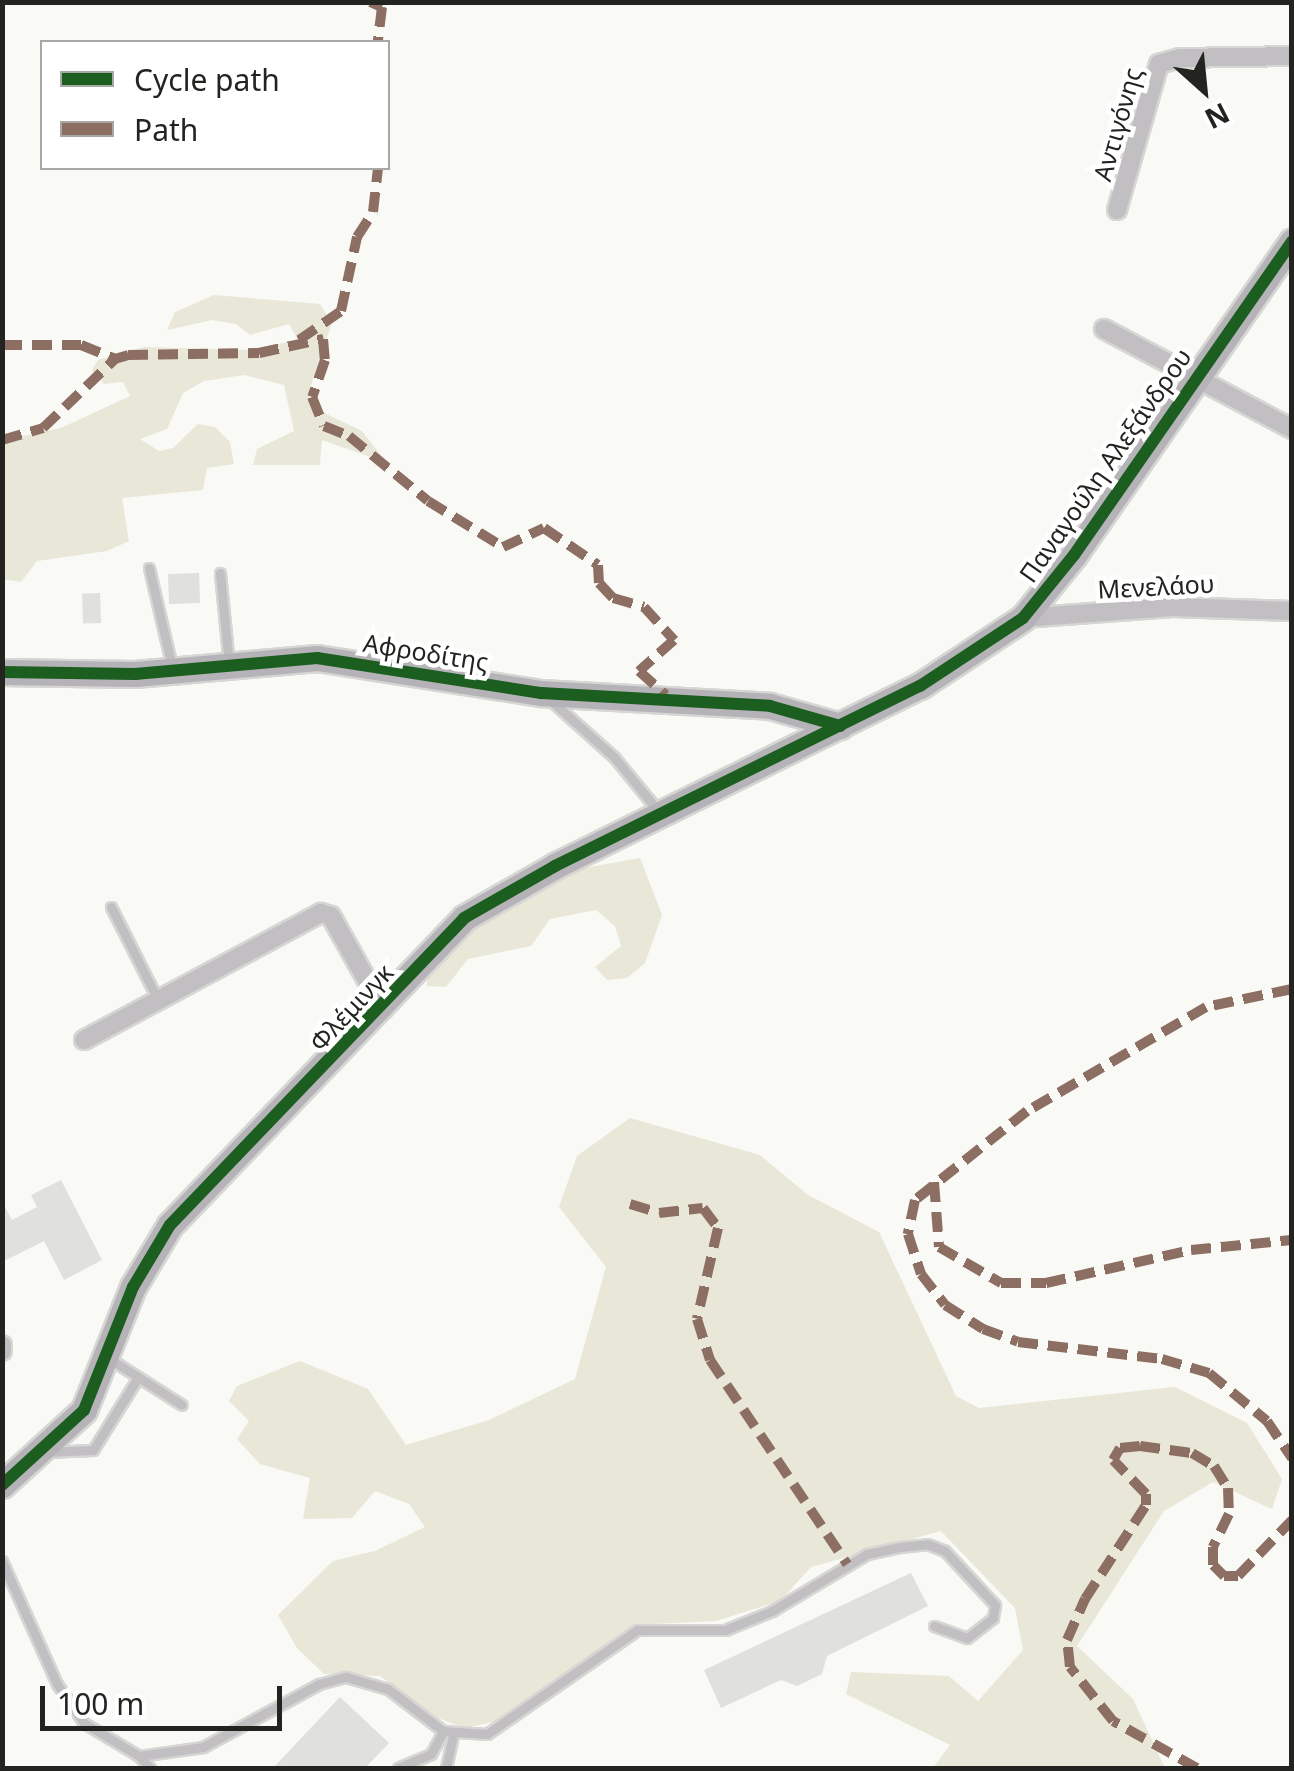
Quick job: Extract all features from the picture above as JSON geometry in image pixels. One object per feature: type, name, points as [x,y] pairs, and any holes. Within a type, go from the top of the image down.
[{"type":"street","name":"Αντιγόνης","points":[[1117,210],[1158,64],[1180,58],[1292,56]]},
{"type":"street","name":"Παναγούλη Αλεξάνδρου","points":[[871,712],[1023,618],[1292,241]]},
{"type":"street","points":[[1104,330],[1292,429]]},
{"type":"street","name":"Μενελάου","points":[[1023,618],[1172,608],[1292,611]]},
{"type":"street","name":"Αφροδίτης","points":[[2,672],[172,671],[317,658],[541,693],[724,701],[840,726]]},
{"type":"street","name":"Φλέμινγκ","points":[[2,1485],[44,1452],[84,1410],[108,1358],[133,1287],[170,1225],[383,1009],[464,918],[660,814],[871,712]]},
{"type":"street","points":[[84,1040],[156,996],[321,913],[331,916],[383,1009]]},
{"type":"lane","points":[[149,568],[172,671]]},
{"type":"lane","points":[[220,572],[229,666]]},
{"type":"lane","points":[[541,693],[614,757],[660,814]]},
{"type":"lane","points":[[110,906],[156,996]]},
{"type":"lane","points":[[108,1358],[182,1406]]},
{"type":"lane","points":[[44,1452],[93,1450],[137,1379]]},
{"type":"lane","points":[[139,1756],[203,1747],[319,1684],[346,1677],[388,1688],[448,1732],[487,1734],[515,1720],[638,1630],[724,1630],[772,1611],[867,1554],[927,1544],[945,1551],[994,1604],[993,1618],[968,1638],[934,1626]]},
{"type":"lane","points":[[2,1561],[57,1684],[84,1723],[139,1756],[150,1768]]},
{"type":"lane","points":[[398,1768],[431,1754],[448,1732]]},
{"type":"lane","points":[[446,1768],[448,1732]]},
{"type":"shaded area","points":[[214,295],[320,304],[332,323],[309,391],[316,409],[362,431],[387,463],[322,440],[320,465],[253,465],[257,449],[294,431],[284,385],[244,375],[204,381],[183,393],[167,429],[140,439],[159,451],[173,448],[198,424],[215,427],[230,442],[234,464],[207,468],[203,490],[122,498],[129,541],[107,551],[37,561],[21,582],[3,579],[3,440],[61,428],[130,396],[123,382],[104,384],[92,370],[98,360],[144,347],[246,350],[298,340],[289,324],[250,335],[236,324],[212,320],[167,330],[175,312]]},
{"type":"shaded area","points":[[640,858],[662,915],[645,963],[627,978],[607,980],[595,967],[621,946],[615,926],[596,910],[550,919],[531,946],[468,959],[446,987],[427,986],[428,964],[477,918],[568,871]]},
{"type":"shaded area","points":[[630,1118],[760,1155],[808,1195],[879,1232],[956,1396],[979,1408],[1175,1387],[1247,1423],[1282,1479],[1272,1509],[1213,1482],[1164,1511],[1077,1646],[1133,1699],[1165,1768],[933,1768],[950,1745],[846,1694],[851,1672],[949,1676],[978,1701],[1023,1650],[1015,1608],[941,1531],[811,1567],[780,1601],[716,1621],[635,1625],[493,1722],[465,1728],[432,1716],[380,1676],[324,1674],[297,1648],[278,1615],[333,1561],[375,1551],[425,1527],[409,1504],[375,1491],[352,1518],[303,1519],[310,1478],[260,1464],[237,1439],[249,1421],[229,1401],[237,1386],[300,1361],[368,1389],[406,1445],[489,1420],[575,1379],[606,1267],[559,1207],[577,1156]]},
{"type":"building","points":[[199,573],[200,603],[169,604],[168,574]]},
{"type":"building","points":[[100,593],[101,623],[83,624],[82,594]]},
{"type":"building","points":[[61,1180],[102,1260],[64,1280],[44,1241],[2,1262],[2,1201],[12,1220],[37,1207],[31,1195]]},
{"type":"building","points":[[911,1573],[928,1606],[827,1656],[822,1674],[797,1686],[781,1680],[721,1708],[704,1670]]},
{"type":"building","points":[[340,1697],[389,1743],[365,1768],[273,1768]]},
{"type":"marked path","points":[[370,2],[382,7],[378,40]]},
{"type":"marked path","points":[[299,340],[341,311],[357,237],[373,212],[378,170]]},
{"type":"marked path","points":[[2,440],[43,428],[115,359],[128,355],[259,353],[323,339],[325,360],[312,397],[324,426],[349,436],[428,501],[503,547],[544,528],[598,565],[599,583],[613,598],[644,607],[674,640],[639,671],[666,695]]},
{"type":"marked path","points":[[2,345],[81,345],[115,359]]},
{"type":"marked path","points":[[1292,989],[1206,1007],[1027,1111],[915,1200],[908,1234],[921,1274],[945,1305],[983,1329],[1018,1342],[1162,1359],[1209,1373],[1267,1421],[1292,1458]]},
{"type":"marked path","points":[[934,1182],[939,1247],[1001,1283],[1046,1283],[1191,1250],[1292,1240]]},
{"type":"marked path","points":[[630,1204],[659,1213],[703,1208],[718,1228],[697,1319],[710,1360],[847,1564]]},
{"type":"marked path","points":[[1197,1768],[1113,1721],[1070,1667],[1067,1640],[1085,1599],[1146,1505],[1146,1494],[1113,1460],[1120,1448],[1140,1446],[1192,1453],[1214,1466],[1228,1488],[1229,1514],[1213,1547],[1213,1565],[1224,1576],[1238,1576],[1292,1520]]},
{"type":"cycle path","points":[[2,1485],[84,1410],[133,1287],[170,1225],[464,918],[555,866],[920,686],[1023,618],[1074,555],[1292,241]]},
{"type":"cycle path","points":[[2,672],[135,674],[317,658],[541,693],[770,706],[840,726]]}]
